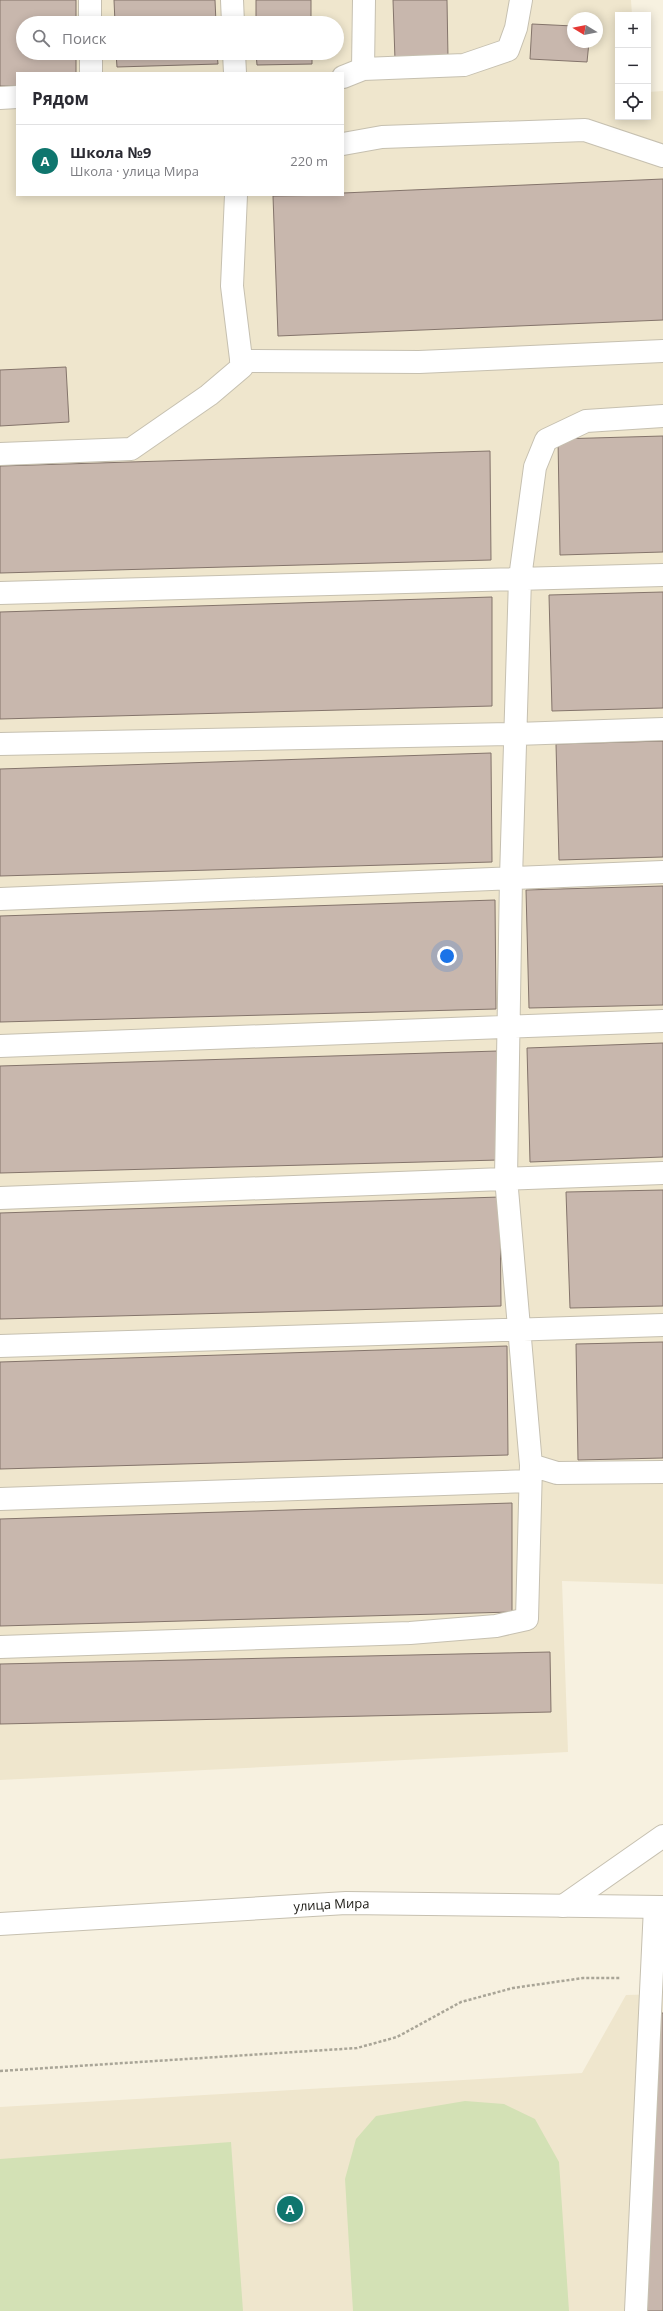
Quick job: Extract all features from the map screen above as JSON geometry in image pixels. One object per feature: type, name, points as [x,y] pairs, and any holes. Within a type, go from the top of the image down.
[{"type":"main road","points":[[90,0],[90,16]]},
{"type":"main road","points":[[232,0],[233,16]]},
{"type":"main road","points":[[363,70],[364,0]]},
{"type":"main road","points":[[344,77],[363,70],[464,65],[508,50],[516,28],[521,0]]},
{"type":"main road","points":[[91,60],[91,72]]},
{"type":"main road","points":[[234,60],[234,72]]},
{"type":"main road","points":[[0,98],[16,97]]},
{"type":"main road","points":[[344,144],[382,137],[585,130],[663,156]]},
{"type":"main road","points":[[0,454],[131,449],[209,396],[242,367],[232,286],[236,196]]},
{"type":"main road","points":[[241,360],[419,362],[663,351]]},
{"type":"main road","points":[[0,1647],[410,1633],[496,1626],[527,1619],[531,1473],[506,1178],[511,878],[520,578],[535,467],[546,440],[586,420],[663,416]]},
{"type":"main road","points":[[0,594],[663,574]]},
{"type":"main road","points":[[0,744],[516,734],[663,728]]},
{"type":"main road","points":[[0,899],[663,872]]},
{"type":"main road","points":[[0,1046],[663,1021]]},
{"type":"main road","points":[[0,1198],[663,1173]]},
{"type":"main road","points":[[0,1346],[663,1325]]},
{"type":"main road","points":[[0,1499],[531,1473],[663,1472]]},
{"type":"main road","points":[[564,1906],[663,1836]]},
{"type":"main road","name":"улица Мира","points":[[0,1924],[346,1903],[659,1907]]},
{"type":"main road","points":[[636,2311],[650,1978],[659,1907]]},
{"type":"path","points":[[0,2071],[357,2048],[397,2037],[461,2002],[513,1988],[584,1978],[650,1978]]},
{"type":"shaded area","points":[[0,0],[631,0],[632,12],[615,12],[615,120],[651,120],[651,92],[663,91],[663,1584],[562,1581],[568,1752],[0,1780]]},
{"type":"shaded area","points":[[663,1994],[663,2311],[0,2311],[0,2107],[582,2073],[626,1995]]},
{"type":"green space","points":[[465,2101],[504,2104],[535,2119],[559,2162],[569,2311],[353,2311],[345,2179],[356,2139],[376,2116]]},
{"type":"green space","points":[[231,2142],[243,2311],[0,2311],[0,2159]]},
{"type":"building","points":[[0,0],[76,0],[76,16],[16,16],[16,60],[76,60],[76,72],[16,72],[16,86],[0,86]]},
{"type":"building","points":[[114,0],[215,0],[216,16],[115,16]]},
{"type":"building","points":[[256,0],[311,0],[311,16],[256,16]]},
{"type":"building","points":[[393,0],[447,0],[448,58],[395,60]]},
{"type":"building","points":[[532,24],[567,26],[567,48],[588,48],[587,62],[530,59]]},
{"type":"building","points":[[116,60],[218,60],[218,64],[117,67]]},
{"type":"building","points":[[257,60],[312,60],[312,64],[257,65]]},
{"type":"building","points":[[663,179],[663,320],[278,336],[273,196],[344,196],[344,193]]},
{"type":"building","points":[[66,367],[69,422],[0,426],[0,370]]},
{"type":"building","points":[[663,436],[663,552],[560,555],[558,439]]},
{"type":"building","points":[[490,451],[491,560],[0,573],[0,466]]},
{"type":"building","points":[[663,592],[663,708],[552,711],[549,595]]},
{"type":"building","points":[[492,597],[492,706],[0,719],[0,612]]},
{"type":"building","points":[[663,741],[663,857],[559,860],[556,744]]},
{"type":"building","points":[[491,753],[492,862],[0,876],[0,769]]},
{"type":"building","points":[[663,886],[663,1005],[529,1008],[526,890]]},
{"type":"building","points":[[495,900],[496,1009],[0,1022],[0,916]]},
{"type":"building","points":[[663,1043],[663,1157],[530,1162],[527,1048]]},
{"type":"building","points":[[498,1051],[499,1160],[0,1173],[0,1066]]},
{"type":"building","points":[[663,1190],[663,1306],[570,1308],[566,1192]]},
{"type":"building","points":[[500,1197],[501,1306],[0,1319],[0,1213]]},
{"type":"building","points":[[663,1342],[663,1458],[578,1460],[576,1344]]},
{"type":"building","points":[[507,1346],[508,1455],[0,1469],[0,1362]]},
{"type":"building","points":[[512,1503],[512,1612],[0,1626],[0,1519]]},
{"type":"building","points":[[550,1652],[551,1712],[0,1724],[0,1664]]},
{"type":"building","points":[[660,2013],[663,2013],[663,2311],[644,2311]]},
{"type":"place","name":"Школа №9","points":[[290,2209]]}]
